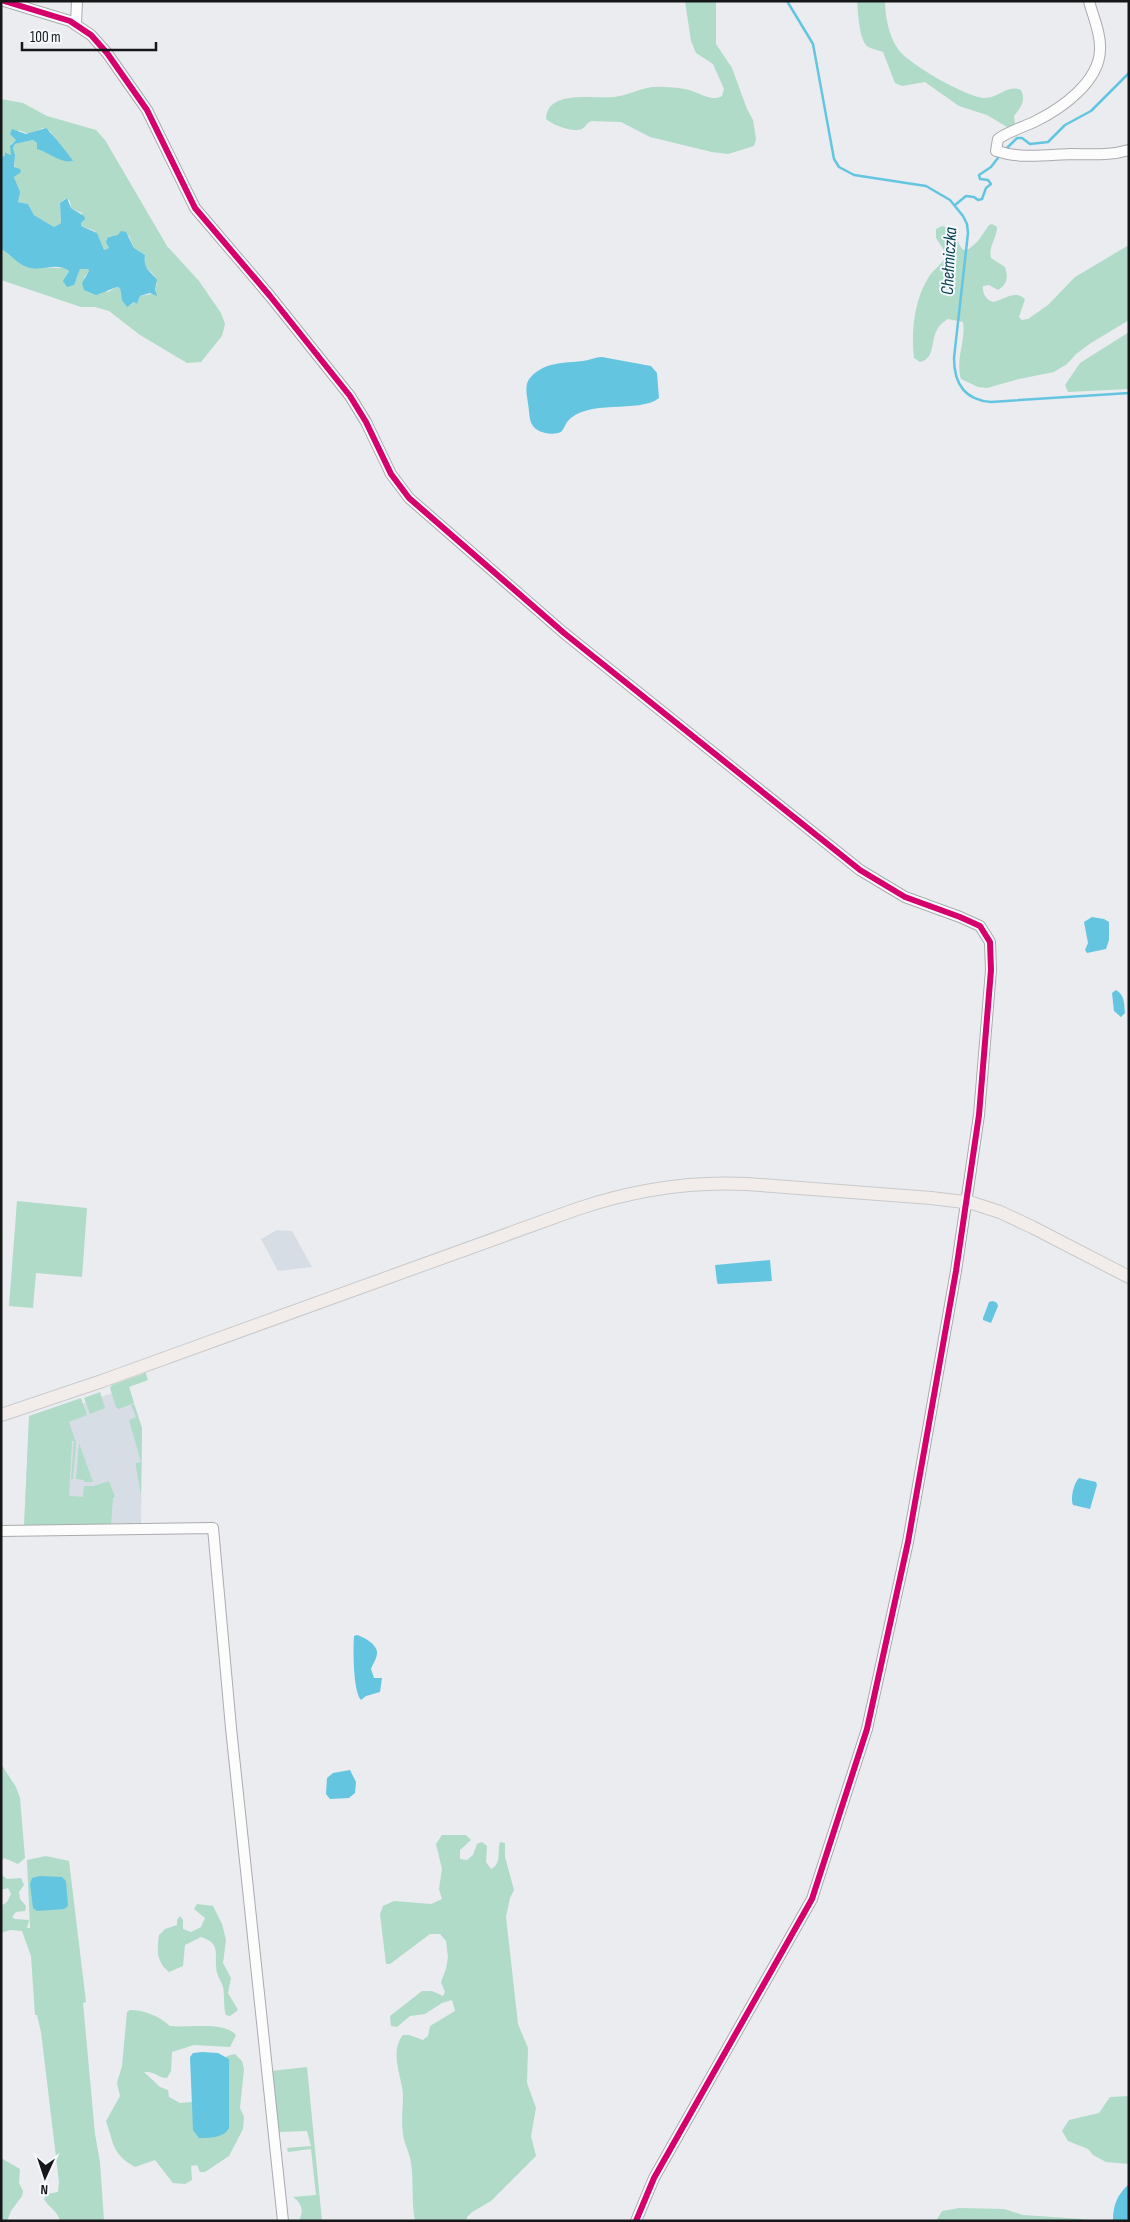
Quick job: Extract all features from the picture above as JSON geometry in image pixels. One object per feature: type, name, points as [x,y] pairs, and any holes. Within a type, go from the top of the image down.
[{"type":"main road","points":[[1,1415],[102,1381],[577,1209],[638,1191],[680,1185],[724,1183],[910,1196],[967,1202],[1008,1216],[1129,1277]]},
{"type":"street","points":[[4,1],[63,18],[76,24],[97,41],[116,64],[147,110],[200,215],[270,296],[350,396],[366,422],[396,482],[419,508],[564,633],[860,870],[895,892],[969,920],[985,931],[991,947],[979,1115],[967,1202],[908,1542],[867,1729],[812,1899],[654,2178],[636,2221]]},
{"type":"street","points":[[76,24],[77,1]]},
{"type":"street","points":[[1089,1],[1100,49],[1098,62],[1090,77],[1072,97],[1055,110],[998,139],[1000,152],[1024,155],[1107,155],[1129,150]]},
{"type":"street","points":[[1,1531],[213,1528],[231,1728],[283,2221]]},
{"type":"shaded area","points":[[277,1230],[292,1231],[312,1267],[278,1271],[261,1239]]},
{"type":"shaded area","points":[[129,1387],[142,1428],[141,1523],[24,1525],[29,1423]]},
{"type":"green space","points":[[685,1],[716,1],[716,44],[732,68],[753,120],[756,139],[754,146],[728,154],[712,152],[650,137],[621,122],[591,121],[582,129],[573,130],[553,124],[546,119],[548,110],[554,103],[563,99],[614,97],[656,87],[686,89],[710,98],[722,96],[724,89],[713,64],[696,53],[691,41]]},
{"type":"green space","points":[[857,1],[885,1],[888,26],[892,39],[898,49],[913,63],[939,79],[977,97],[995,96],[1011,89],[1021,90],[1023,101],[1014,116],[1015,126],[1007,127],[987,115],[959,106],[925,82],[902,86],[895,83],[883,52],[864,43],[859,25]]},
{"type":"green space","points":[[1,99],[23,103],[47,116],[96,130],[105,140],[167,246],[199,281],[221,313],[225,324],[222,336],[201,362],[187,363],[140,335],[109,311],[95,307],[81,307],[1,280],[1,249],[26,267],[65,268],[69,271],[65,277],[76,280],[80,269],[88,269],[89,271],[84,278],[108,292],[117,287],[120,288],[121,296],[131,305],[134,302],[137,304],[140,296],[152,294],[156,291],[155,287],[157,284],[154,275],[144,266],[145,255],[134,248],[129,236],[108,237],[109,248],[104,250],[95,231],[81,226],[82,213],[71,208],[70,201],[66,198],[60,203],[61,223],[54,227],[34,215],[28,204],[18,202],[18,188],[14,177],[16,174],[13,148],[15,144],[33,140],[41,150],[72,162],[50,131],[43,128],[29,134],[18,130],[16,140],[11,144],[11,155],[6,152],[1,158]]},
{"type":"green space","points":[[992,224],[997,227],[990,254],[991,258],[1005,267],[1007,277],[1004,285],[998,290],[989,285],[983,286],[987,299],[994,302],[1014,295],[1021,296],[1025,299],[1019,317],[1022,320],[1028,319],[1048,305],[1075,277],[1129,245],[1129,320],[1091,343],[1076,354],[1067,364],[1054,372],[987,388],[978,387],[961,379],[959,365],[964,329],[963,322],[948,319],[941,324],[934,337],[930,355],[920,362],[914,358],[913,328],[919,298],[929,276],[947,255],[936,238],[936,229],[942,226],[952,231],[964,250],[969,249],[978,241],[989,225]]},
{"type":"green space","points":[[1129,332],[1129,389],[1068,392],[1065,385],[1080,363]]},
{"type":"green space","points":[[17,1201],[87,1208],[82,1277],[36,1273],[33,1308],[9,1306]]},
{"type":"green space","points":[[145,1371],[148,1380],[129,1387],[134,1403],[119,1409],[116,1407],[110,1388],[112,1385],[143,1374]]},
{"type":"green space","points":[[100,1392],[105,1408],[90,1414],[84,1398]]},
{"type":"green space","points":[[81,1398],[87,1415],[69,1422],[76,1443],[73,1479],[71,1479],[74,1441],[72,1441],[69,1496],[85,1497],[83,1496],[84,1486],[94,1486],[109,1481],[115,1497],[113,1498],[111,1525],[132,1523],[132,1525],[24,1528],[29,1416]]},
{"type":"green space","points":[[134,1404],[142,1428],[141,1495],[136,1463],[141,1462],[129,1420],[136,1417],[131,1405]]},
{"type":"green space","points":[[79,1443],[93,1482],[84,1482],[84,1480],[76,1479]]},
{"type":"green space","points":[[1,1764],[16,1787],[20,1798],[25,1858],[18,1864],[4,1858],[1,1862]]},
{"type":"green space","points":[[442,1835],[466,1835],[471,1840],[460,1850],[460,1859],[467,1860],[473,1855],[477,1844],[482,1842],[487,1846],[486,1862],[491,1869],[498,1861],[500,1842],[505,1843],[505,1857],[514,1890],[510,1898],[506,1917],[518,2024],[528,2048],[527,2083],[536,2108],[531,2136],[536,2156],[491,2201],[472,2212],[466,2221],[415,2221],[411,2163],[402,2129],[403,2095],[397,2065],[397,2049],[403,2035],[423,2040],[428,2036],[430,2026],[455,2011],[452,2000],[442,2003],[425,2014],[410,2016],[397,2027],[391,2026],[390,2016],[422,1991],[432,1991],[443,1996],[445,1992],[441,1982],[448,1957],[446,1941],[440,1934],[430,1934],[390,1964],[386,1964],[380,1914],[383,1906],[394,1901],[431,1904],[442,1899],[439,1889],[442,1869],[436,1844]]},
{"type":"green space","points":[[46,1856],[69,1861],[86,2002],[83,2003],[95,2134],[100,2162],[104,2221],[60,2221],[57,2214],[44,2199],[47,2194],[58,2192],[59,2182],[41,2032],[37,2015],[35,2015],[31,1956],[22,1931],[10,1930],[1,1933],[1,1906],[7,1902],[11,1894],[8,1888],[1,1890],[1,1874],[7,1879],[21,1878],[24,1885],[19,1892],[20,1899],[26,1906],[25,1911],[16,1912],[12,1917],[29,1920],[27,1928],[30,1928],[27,1860]]},
{"type":"green space","points":[[197,1904],[213,1906],[222,1924],[226,1940],[223,1963],[231,1978],[228,1993],[238,2010],[230,2016],[226,2015],[225,2012],[223,1987],[217,1973],[216,1951],[212,1943],[201,1937],[185,1945],[183,1966],[169,1972],[160,1960],[158,1951],[159,1935],[165,1929],[177,1925],[177,1920],[180,1916],[183,1920],[183,1929],[191,1932],[201,1927],[205,1918],[194,1909]]},
{"type":"green space","points":[[130,2010],[151,2014],[170,2026],[224,2028],[236,2035],[230,2047],[194,2045],[172,2052],[171,2071],[167,2078],[144,2072],[160,2087],[168,2090],[169,2097],[180,2103],[192,2102],[227,2056],[235,2054],[242,2061],[244,2069],[240,2108],[244,2117],[243,2129],[229,2156],[205,2172],[200,2172],[197,2165],[191,2166],[192,2180],[185,2184],[173,2183],[155,2160],[135,2167],[127,2162],[115,2148],[106,2121],[120,2096],[117,2083],[122,2066],[127,2012]]},
{"type":"green space","points":[[307,2067],[322,2221],[299,2221],[301,2208],[293,2197],[316,2195],[311,2149],[288,2152],[287,2148],[311,2146],[307,2131],[278,2132],[271,2071]]},
{"type":"green space","points":[[1129,2096],[1129,2164],[1106,2162],[1093,2155],[1088,2149],[1068,2141],[1062,2131],[1069,2120],[1099,2113],[1110,2097]]},
{"type":"green space","points":[[1,2158],[20,2169],[19,2183],[23,2191],[7,2221],[1,2221]]},
{"type":"green space","points":[[959,2208],[1004,2209],[1023,2215],[1082,2219],[1086,2221],[936,2221],[942,2211]]},
{"type":"water","points":[[46,128],[73,161],[64,161],[37,149],[37,143],[33,140],[15,144],[13,148],[15,155],[14,167],[20,169],[21,172],[14,177],[20,192],[18,202],[28,204],[34,215],[54,227],[61,223],[60,203],[67,198],[71,208],[84,216],[85,219],[81,226],[97,233],[104,250],[109,248],[106,242],[108,237],[118,235],[121,231],[126,232],[134,248],[145,255],[146,267],[157,280],[155,289],[157,296],[150,293],[140,296],[137,304],[134,302],[127,307],[122,300],[120,288],[117,287],[96,295],[84,290],[82,283],[89,271],[88,269],[80,269],[74,285],[67,287],[63,281],[69,271],[64,268],[27,267],[1,249],[1,158],[5,155],[5,152],[11,155],[10,146],[16,140],[10,134],[12,129],[26,134]]},
{"type":"water","points":[[602,357],[651,366],[657,373],[659,398],[650,403],[639,405],[587,410],[576,415],[567,422],[561,432],[557,433],[542,432],[534,428],[530,419],[526,387],[530,378],[548,366]]},
{"type":"water","points":[[1092,917],[1109,922],[1109,940],[1106,949],[1087,953],[1085,950],[1088,943],[1084,922]]},
{"type":"water","points":[[1116,990],[1123,997],[1125,1013],[1121,1017],[1114,1011],[1112,993]]},
{"type":"water","points":[[770,1260],[772,1281],[718,1284],[717,1282],[715,1265]]},
{"type":"water","points":[[993,1301],[998,1306],[991,1323],[983,1320],[983,1318],[989,1302]]},
{"type":"water","points":[[1079,1478],[1096,1482],[1097,1485],[1090,1509],[1073,1505],[1073,1491]]},
{"type":"water","points":[[357,1635],[367,1639],[377,1650],[376,1659],[371,1669],[374,1678],[382,1678],[380,1692],[366,1696],[361,1700],[356,1688],[354,1670],[354,1636]]},
{"type":"water","points":[[350,1770],[356,1782],[355,1793],[349,1798],[330,1799],[326,1794],[327,1778],[333,1773]]},
{"type":"water","points":[[40,1876],[62,1877],[66,1881],[68,1906],[64,1909],[37,1911],[33,1908],[30,1884],[32,1878]]},
{"type":"water","points":[[193,2053],[218,2053],[229,2059],[229,2128],[220,2136],[199,2138],[193,2130],[190,2057]]},
{"type":"water","points":[[1129,2184],[1129,2221],[1113,2221],[1116,2201]]},
{"type":"waterway","name":"Chełmiczka","points":[[787,1],[813,44],[834,159],[839,167],[854,175],[926,186],[950,200],[967,224],[968,233],[954,358],[956,375],[967,394],[982,401],[991,402],[1129,393]]},
{"type":"waterway","points":[[1005,150],[1017,138],[1022,138],[1030,144],[1048,142],[1065,125],[1091,111],[1129,73]]},
{"type":"waterway","points":[[955,205],[966,196],[974,197],[978,200],[982,199],[986,188],[991,184],[988,180],[980,179],[979,175],[991,167],[1001,154]]},
{"type":"cycle path","points":[[4,1],[70,21],[91,35],[107,53],[147,110],[195,208],[270,296],[350,396],[366,422],[391,474],[409,498],[564,633],[860,870],[905,897],[980,926],[990,942],[991,970],[979,1115],[956,1271],[908,1542],[867,1729],[812,1899],[654,2178],[636,2221]]}]
